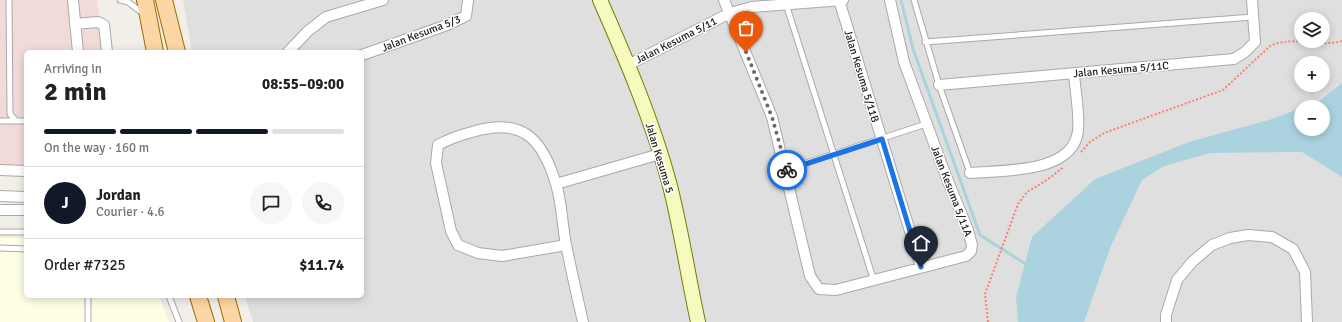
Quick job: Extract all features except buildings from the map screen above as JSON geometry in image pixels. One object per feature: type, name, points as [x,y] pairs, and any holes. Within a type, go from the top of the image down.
[{"type":"main road","points":[[145,0],[154,48]]},
{"type":"main road","points":[[164,0],[171,32],[177,50]]},
{"type":"main road","points":[[171,32],[171,50]]},
{"type":"main road","points":[[199,298],[206,322]]},
{"type":"main road","points":[[207,298],[214,322]]},
{"type":"street","points":[[73,0],[78,50]]},
{"type":"street","points":[[290,50],[308,31],[326,17],[383,0]]},
{"type":"street","name":"Jalan Kesuma 5/3","points":[[364,54],[447,25],[466,16],[469,0]]},
{"type":"street","name":"Jalan Kesuma 5","points":[[600,0],[628,65],[660,154],[669,184],[698,322]]},
{"type":"street","name":"Jalan Kesuma 5/11A","points":[[724,0],[772,117],[810,276],[819,289],[836,290],[966,256],[971,251],[972,245],[968,230],[926,124],[904,62],[890,0]]},
{"type":"street","name":"Jalan Kesuma 5/11B","points":[[839,0],[921,267]]},
{"type":"street","name":"Jalan Kesuma 5/11","points":[[628,65],[730,13],[752,7],[843,0]]},
{"type":"street","name":"Jalan Kesuma 5/11C","points":[[939,86],[1234,58],[1245,52],[1255,42],[1252,0]]},
{"type":"street","points":[[76,24],[98,22],[104,25],[107,50]]},
{"type":"street","points":[[970,173],[1042,166],[1056,160],[1067,152],[1075,142],[1078,130],[1074,73]]},
{"type":"street","points":[[566,245],[502,256],[478,253],[458,245],[451,231],[436,163],[438,145],[450,138],[491,126],[510,126],[525,133],[542,150],[556,184],[566,245],[583,322]]},
{"type":"street","points":[[556,184],[660,154]]},
{"type":"street","points":[[0,170],[24,171]]},
{"type":"street","points":[[0,196],[24,197]]},
{"type":"street","points":[[0,210],[24,210]]},
{"type":"street","points":[[1166,322],[1166,315],[1177,280],[1192,262],[1212,245],[1230,238],[1248,235],[1272,237],[1293,249],[1305,272],[1306,322]]},
{"type":"lane","points":[[9,0],[9,106],[10,114],[16,121]]},
{"type":"lane","points":[[120,0],[128,2],[148,17]]},
{"type":"lane","points":[[914,0],[939,86],[970,173]]},
{"type":"lane","points":[[786,4],[874,281]]},
{"type":"lane","points":[[925,42],[1253,17]]},
{"type":"lane","points":[[0,121],[24,121]]},
{"type":"lane","points":[[785,170],[926,124]]},
{"type":"lane","points":[[0,232],[24,232]]},
{"type":"lane","points":[[0,248],[24,249]]},
{"type":"lane","points":[[88,298],[88,322]]},
{"type":"lane","points":[[170,298],[179,322]]},
{"type":"path","points":[[1077,157],[1090,142],[1104,133],[1223,90],[1270,46],[1279,42],[1290,41],[1320,44],[1342,41]]},
{"type":"path","points":[[988,322],[984,294],[1018,204],[1027,192],[1044,182],[1066,165]]},
{"type":"shaded area","points":[[0,0],[97,0],[103,50],[24,50],[24,165],[0,165]]},
{"type":"shaded area","points":[[183,0],[1342,0],[1342,322],[253,322],[246,298],[364,298],[364,50],[192,50]]},
{"type":"shaded area","points":[[0,238],[24,238],[24,298],[160,298],[169,322],[0,322]]},
{"type":"water","points":[[1342,83],[1342,177],[1302,152],[1210,153],[1164,166],[1142,180],[1110,248],[1084,322],[1018,322],[1016,297],[1032,237],[1095,179],[1189,142],[1272,119],[1294,111],[1294,136],[1330,136],[1330,100],[1320,100]]},
{"type":"waterway","points":[[901,0],[913,49],[980,235],[1024,263]]},
{"type":"way so far","points":[[746,52],[772,117],[785,170],[787,170]]},
{"type":"route","points":[[787,170],[882,139],[921,267]]}]
